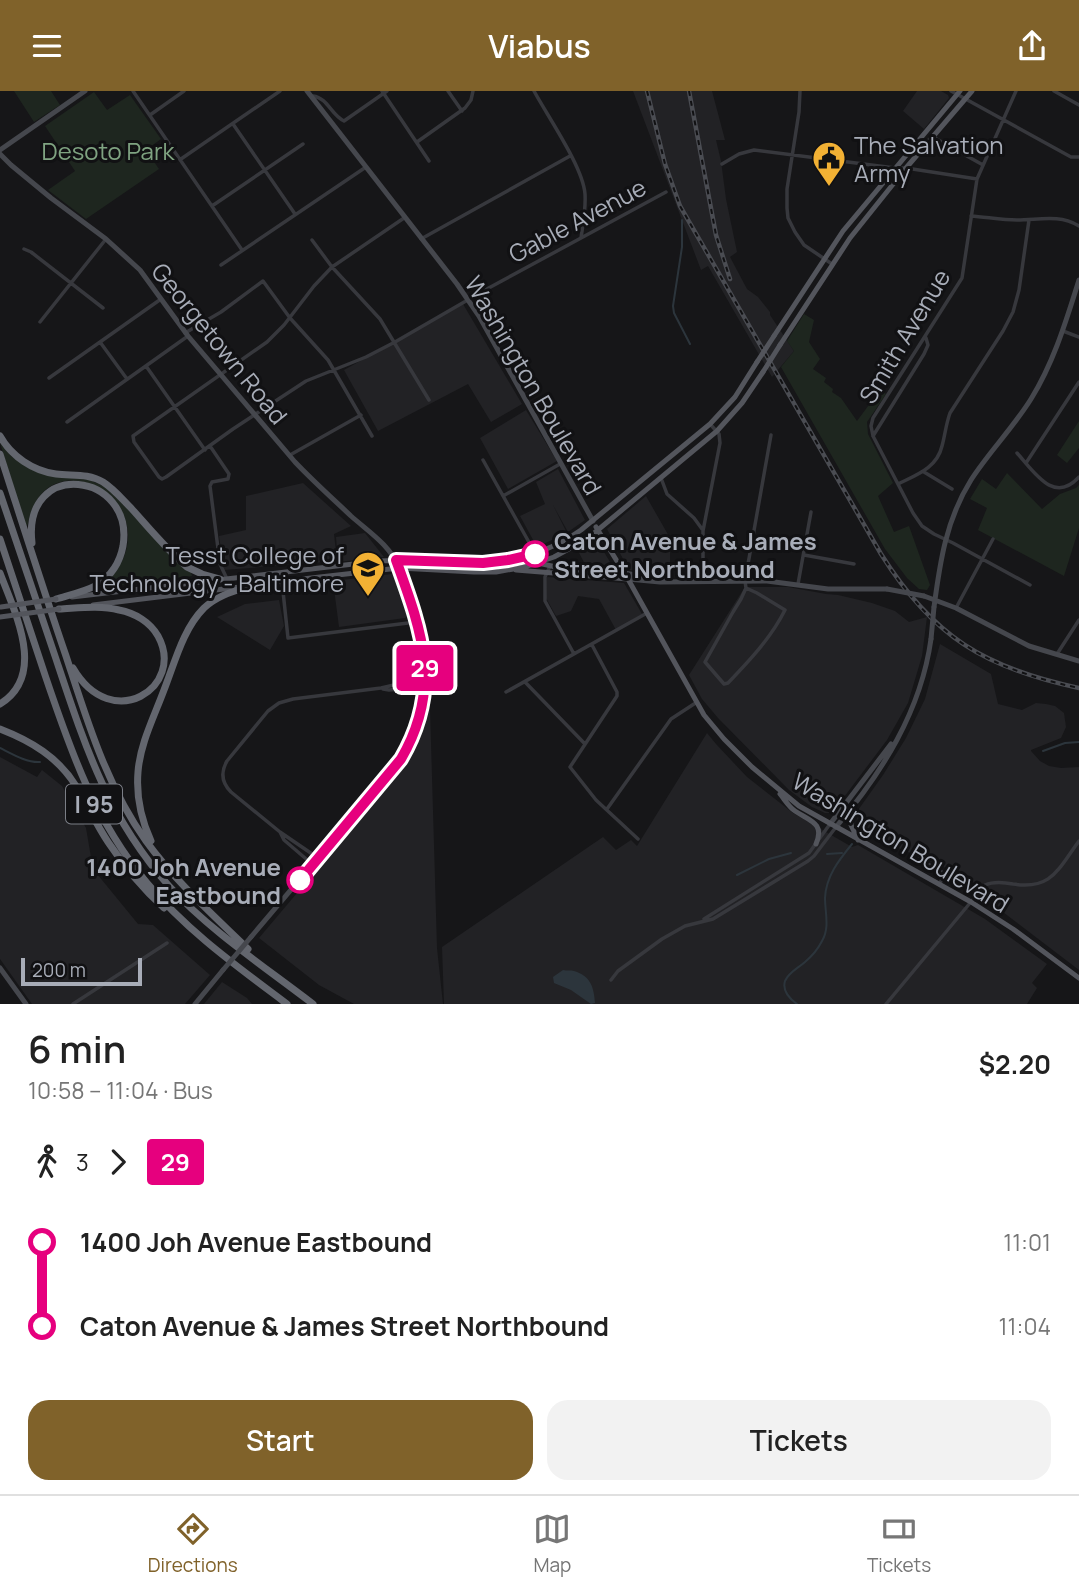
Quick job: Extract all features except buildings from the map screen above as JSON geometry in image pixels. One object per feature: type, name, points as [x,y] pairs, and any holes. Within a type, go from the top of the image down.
[{"type":"highway","points":[[0,436],[19,458],[37,469],[57,474],[84,475],[102,481],[179,560],[194,571],[223,579]]},
{"type":"highway","points":[[0,454],[90,729],[108,775],[135,825],[170,871],[276,976]]},
{"type":"highway","points":[[37,571],[31,526],[36,508],[46,494],[62,485],[80,484],[96,488],[109,499],[120,516],[124,533],[122,552],[113,570],[98,584],[56,599]]},
{"type":"highway","name":"I 95","points":[[0,493],[85,745],[119,817],[143,854],[180,897],[313,1004]]},
{"type":"highway","name":"I 95","points":[[0,539],[71,750],[98,811],[130,862],[158,896],[196,932],[287,1004]]},
{"type":"highway","points":[[0,573],[21,634],[25,657],[19,685],[15,692],[0,704]]},
{"type":"highway","points":[[170,871],[150,839],[141,813],[138,771],[144,743],[184,638],[196,617],[216,599],[253,585]]},
{"type":"highway","points":[[59,609],[108,608],[138,617],[156,632],[164,650],[164,660],[158,681],[152,688],[136,699],[116,702],[88,688],[74,670],[63,647]]},
{"type":"highway","points":[[0,729],[26,740],[56,762],[76,787],[111,846],[144,889],[182,924],[242,969]]},
{"type":"main road","points":[[509,570],[538,563],[577,545],[717,431],[742,403],[832,264],[871,211],[972,91]]},
{"type":"main road","points":[[1,607],[396,560],[483,563],[535,554],[561,543],[593,521],[710,424],[735,397],[824,258],[864,204],[956,92]]},
{"type":"main road","name":"Washington Boulevard","points":[[593,521],[696,702],[724,739],[771,784],[799,806],[971,902],[1079,978]]},
{"type":"main road","points":[[535,554],[538,563],[548,569],[628,579]]},
{"type":"main road","points":[[0,617],[399,568],[474,572],[548,569],[624,573]]},
{"type":"main road","points":[[771,784],[791,808],[816,825],[820,832],[816,845]]},
{"type":"main road","points":[[853,807],[851,825],[858,840]]},
{"type":"street","points":[[0,152],[85,91]]},
{"type":"street","points":[[134,91],[242,250]]},
{"type":"street","points":[[150,115],[184,91]]},
{"type":"street","points":[[180,160],[281,91]]},
{"type":"street","points":[[448,91],[462,111]]},
{"type":"street","points":[[416,142],[462,111],[471,100],[473,91]]},
{"type":"street","points":[[534,91],[570,156],[585,192],[581,238]]},
{"type":"street","points":[[800,91],[787,198],[788,218],[801,241],[832,264]]},
{"type":"street","name":"Smith Avenue","points":[[1016,91],[977,179],[962,278],[873,418],[871,426],[873,436],[917,521],[928,531],[1030,585]]},
{"type":"street","points":[[1054,91],[1079,105]]},
{"type":"street","points":[[309,93],[321,97],[344,121],[384,92],[429,161]]},
{"type":"street","points":[[956,92],[1071,156],[1079,157]]},
{"type":"street","name":"Washington Boulevard","points":[[309,93],[479,316],[593,521]]},
{"type":"street","points":[[233,124],[295,214]]},
{"type":"street","points":[[933,137],[983,165]]},
{"type":"street","points":[[211,206],[303,144]]},
{"type":"street","points":[[722,164],[749,151],[793,154],[977,179]]},
{"type":"street","name":"Georgetown Road","points":[[0,152],[11,166],[106,239],[140,270],[186,334],[290,455],[382,543],[396,560],[424,650],[426,683],[421,714],[401,759],[195,1004]]},
{"type":"street","points":[[421,239],[570,156]]},
{"type":"street","points":[[221,265],[366,167]]},
{"type":"street","name":"Gable Avenue","points":[[174,406],[132,437],[162,479],[306,381],[395,342],[666,192]]},
{"type":"street","points":[[971,216],[1029,220],[1056,218],[1079,226]]},
{"type":"street","points":[[174,406],[267,342],[332,267],[405,218]]},
{"type":"street","points":[[898,484],[923,472],[939,454],[950,413],[1013,312],[1020,290],[1029,220]]},
{"type":"street","points":[[40,322],[106,239]]},
{"type":"street","points":[[312,240],[332,267],[373,310],[429,400]]},
{"type":"street","points":[[24,249],[103,308]]},
{"type":"street","points":[[703,920],[809,853],[853,807],[886,759],[919,691],[931,639],[945,539],[956,507],[980,467],[1031,399],[1053,356],[1079,280]]},
{"type":"street","points":[[66,422],[263,281],[290,318],[321,350],[372,436]]},
{"type":"street","points":[[49,378],[161,299]]},
{"type":"street","points":[[1063,331],[1079,337]]},
{"type":"street","points":[[873,436],[924,354],[928,345],[925,338]]},
{"type":"street","points":[[100,342],[127,379]]},
{"type":"street","points":[[146,366],[205,450]]},
{"type":"street","points":[[1026,463],[1079,382]]},
{"type":"street","points":[[290,455],[361,415]]},
{"type":"street","points":[[703,582],[703,531],[720,443],[717,431],[710,424]]},
{"type":"street","points":[[746,588],[785,610],[779,623],[748,662],[724,684],[705,662],[746,588],[745,581],[771,435]]},
{"type":"street","points":[[210,446],[229,476],[226,480],[212,482],[210,486],[223,579]]},
{"type":"street","points":[[1017,453],[1053,488],[1067,487],[1079,477]]},
{"type":"street","points":[[483,460],[535,554]]},
{"type":"street","points":[[503,496],[562,463]]},
{"type":"street","points":[[923,472],[952,489]]},
{"type":"street","points":[[660,478],[667,494],[694,518],[703,531]]},
{"type":"street","points":[[798,584],[811,512]]},
{"type":"street","points":[[956,608],[993,539]]},
{"type":"street","points":[[804,555],[854,564]]},
{"type":"street","points":[[548,569],[545,601],[574,654]]},
{"type":"street","points":[[624,573],[676,582]]},
{"type":"street","points":[[628,579],[648,582],[745,581],[828,589],[887,589],[935,599],[1015,640],[1056,656],[1079,661]]},
{"type":"street","points":[[282,582],[288,638],[416,622]]},
{"type":"street","points":[[506,692],[647,613]]},
{"type":"street","points":[[1056,656],[1079,620]]},
{"type":"street","points":[[592,645],[618,694],[570,767],[596,800],[638,839]]},
{"type":"street","points":[[318,858],[280,832],[227,787],[223,778],[223,767],[273,706],[293,699],[407,682],[426,683]]},
{"type":"street","points":[[525,682],[585,744]]},
{"type":"street","points":[[607,810],[671,719],[696,702]]},
{"type":"street","points":[[611,980],[618,971],[656,943],[685,926],[713,919],[814,856],[882,754],[897,737]]},
{"type":"street","points":[[280,832],[284,840],[313,865]]},
{"type":"street","points":[[886,1004],[985,885],[998,882],[1034,886],[1045,881],[1053,876],[1079,841]]},
{"type":"street","points":[[919,859],[940,870],[950,879]]},
{"type":"street","points":[[940,884],[943,875]]},
{"type":"street","points":[[74,1004],[167,943]]},
{"type":"street","points":[[0,968],[26,1004]]},
{"type":"shaded area","points":[[633,91],[712,91],[725,140],[716,140],[737,252],[730,257],[747,289],[758,297],[770,312],[794,351],[772,377],[708,266],[701,270]]},
{"type":"shaded area","points":[[917,91],[941,91],[949,98],[924,129],[903,111]]},
{"type":"shaded area","points":[[463,304],[522,404],[491,422],[468,384],[378,431],[344,370]]},
{"type":"shaded area","points":[[526,410],[557,461],[508,489],[480,438]]},
{"type":"shaded area","points":[[558,469],[585,520],[568,532],[553,505],[567,533],[537,547],[520,516],[545,504],[536,482]]},
{"type":"shaded area","points":[[303,483],[351,526],[334,534],[337,561],[224,570],[219,536],[246,530],[246,496]]},
{"type":"shaded area","points":[[646,496],[670,538],[670,575],[629,570],[607,529]]},
{"type":"shaded area","points":[[365,533],[384,557],[338,562],[336,537]]},
{"type":"shaded area","points":[[595,537],[613,567],[586,566],[577,549]]},
{"type":"shaded area","name":"Tesst College of Technology - Baltimore","points":[[392,574],[395,576],[407,617],[339,627],[333,581]]},
{"type":"shaded area","points":[[547,577],[624,583],[642,614],[616,630],[599,599],[578,596],[571,611],[556,616],[546,598]]},
{"type":"shaded area","points":[[745,587],[788,587],[838,595],[895,611],[909,622],[927,617],[922,656],[908,703],[887,740],[832,813],[812,807],[789,790],[718,718],[702,699],[689,675]]},
{"type":"shaded area","points":[[279,600],[284,626],[270,650],[217,617],[245,604]]},
{"type":"shaded area","points":[[940,644],[991,674],[998,704],[1022,710],[1036,703],[1046,704],[1055,706],[1064,713],[1066,727],[1061,738],[1031,751],[1049,766],[1079,767],[1079,970],[944,867],[867,835],[860,828],[856,813],[906,738],[925,699]]},
{"type":"shaded area","points":[[430,708],[437,948],[443,1004],[354,1004],[319,985],[259,938],[407,763],[417,745]]},
{"type":"shaded area","points":[[707,733],[747,777],[793,813],[852,847],[858,845],[985,919],[1047,964],[1032,983],[1037,988],[1027,1004],[444,1004],[442,947],[603,837],[616,850],[631,840],[637,846]]},
{"type":"shaded area","points":[[0,757],[37,777],[42,770],[62,786],[86,828],[93,869],[138,924],[153,925],[210,975],[185,1004],[32,1004],[0,959]]},
{"type":"shaded area","points":[[563,970],[580,973],[588,979],[595,1003],[591,1004],[571,990],[554,983],[553,977]]},
{"type":"shaded area","points":[[222,982],[247,998],[252,1004],[204,1004]]},
{"type":"green space","points":[[14,91],[51,91],[60,105],[34,122]]},
{"type":"green space","name":"Desoto Park","points":[[94,92],[107,110],[130,95],[161,139],[146,150],[159,169],[86,219],[48,190],[75,171],[45,126]]},
{"type":"green space","points":[[804,314],[814,320],[809,342],[820,359],[813,369],[826,378],[824,382],[841,398],[857,421],[880,390],[886,394],[867,422],[868,434],[893,483],[878,496],[894,532],[909,526],[930,585],[927,590],[919,589],[907,578],[885,549],[781,367],[794,351],[787,341]]},
{"type":"green space","points":[[1079,421],[1079,448],[1067,463],[1057,455]]},
{"type":"green space","points":[[0,443],[11,456],[23,464],[86,478],[107,488],[192,576],[106,587],[125,555],[128,529],[119,506],[102,490],[80,481],[58,483],[40,496],[26,526]]},
{"type":"green space","points":[[1007,473],[1042,509],[1060,494],[1079,485],[1079,528],[1064,576],[978,530],[987,508],[970,499],[982,479],[996,489]]},
{"type":"waterway","points":[[682,220],[682,247],[673,306],[690,344]]},
{"type":"waterway","points":[[1043,751],[1065,743],[1079,742]]},
{"type":"waterway","points":[[0,748],[25,760],[40,762]]},
{"type":"waterway","points":[[797,1004],[789,997],[785,981],[812,955],[822,941],[826,925],[825,898],[828,883],[838,862],[852,844]]},
{"type":"waterway","points":[[737,875],[769,859],[791,853]]},
{"type":"waterway","points":[[827,854],[842,853]]},
{"type":"railway","points":[[647,91],[665,164],[680,206],[881,554],[901,583],[942,628],[964,645],[1016,670],[1079,688]]},
{"type":"railway","points":[[689,91],[716,235],[730,279]]},
{"type":"bus line","name":"29","points":[[300,880],[401,759],[417,728],[426,687],[424,650],[396,560],[483,563],[535,554]]},
{"type":"place","name":"The Salvation Army","points":[[829,188]]},
{"type":"place","name":"Caton Avenue & James Street Northbound","points":[[535,554]]},
{"type":"place","name":"Tesst College of Technology - Baltimore","points":[[368,598]]},
{"type":"place","name":"1400 Joh Avenue Eastbound","points":[[300,880]]}]
